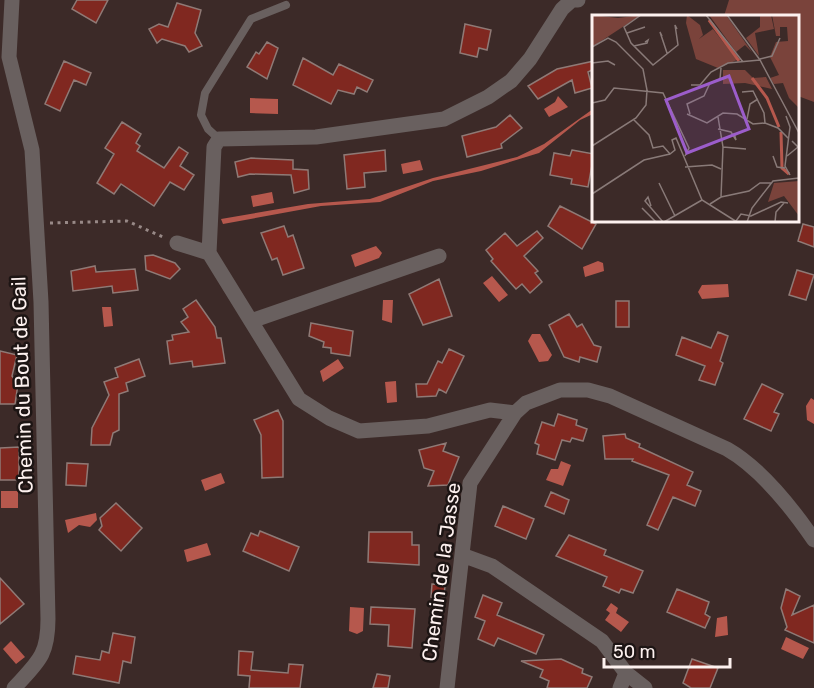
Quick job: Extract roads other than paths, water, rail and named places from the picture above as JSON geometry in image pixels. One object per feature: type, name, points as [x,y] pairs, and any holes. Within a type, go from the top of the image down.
[{"type":"street","name":"Chemin du Bout de Gail","points":[[12,0],[9,57],[32,150],[41,302],[48,643],[38,662],[14,688]]},
{"type":"street","points":[[578,0],[572,0],[562,9],[530,59],[511,81],[488,97],[444,119],[316,137],[219,138],[214,147],[209,253],[299,399],[329,418],[359,431],[428,426],[490,410],[515,413],[538,396],[560,390],[588,390],[610,396],[742,458],[768,484],[814,540]]},
{"type":"street","points":[[177,243],[209,253]]},
{"type":"street","points":[[251,321],[439,256]]},
{"type":"street","name":"Chemin de la Jasse","points":[[447,688],[470,483],[515,413]]},
{"type":"street","points":[[462,555],[492,566],[602,641],[626,673],[645,688]]},
{"type":"street","points":[[620,688],[626,673]]},
{"type":"lane","points":[[219,138],[208,129],[201,115],[205,93],[251,19],[286,5]]}]
